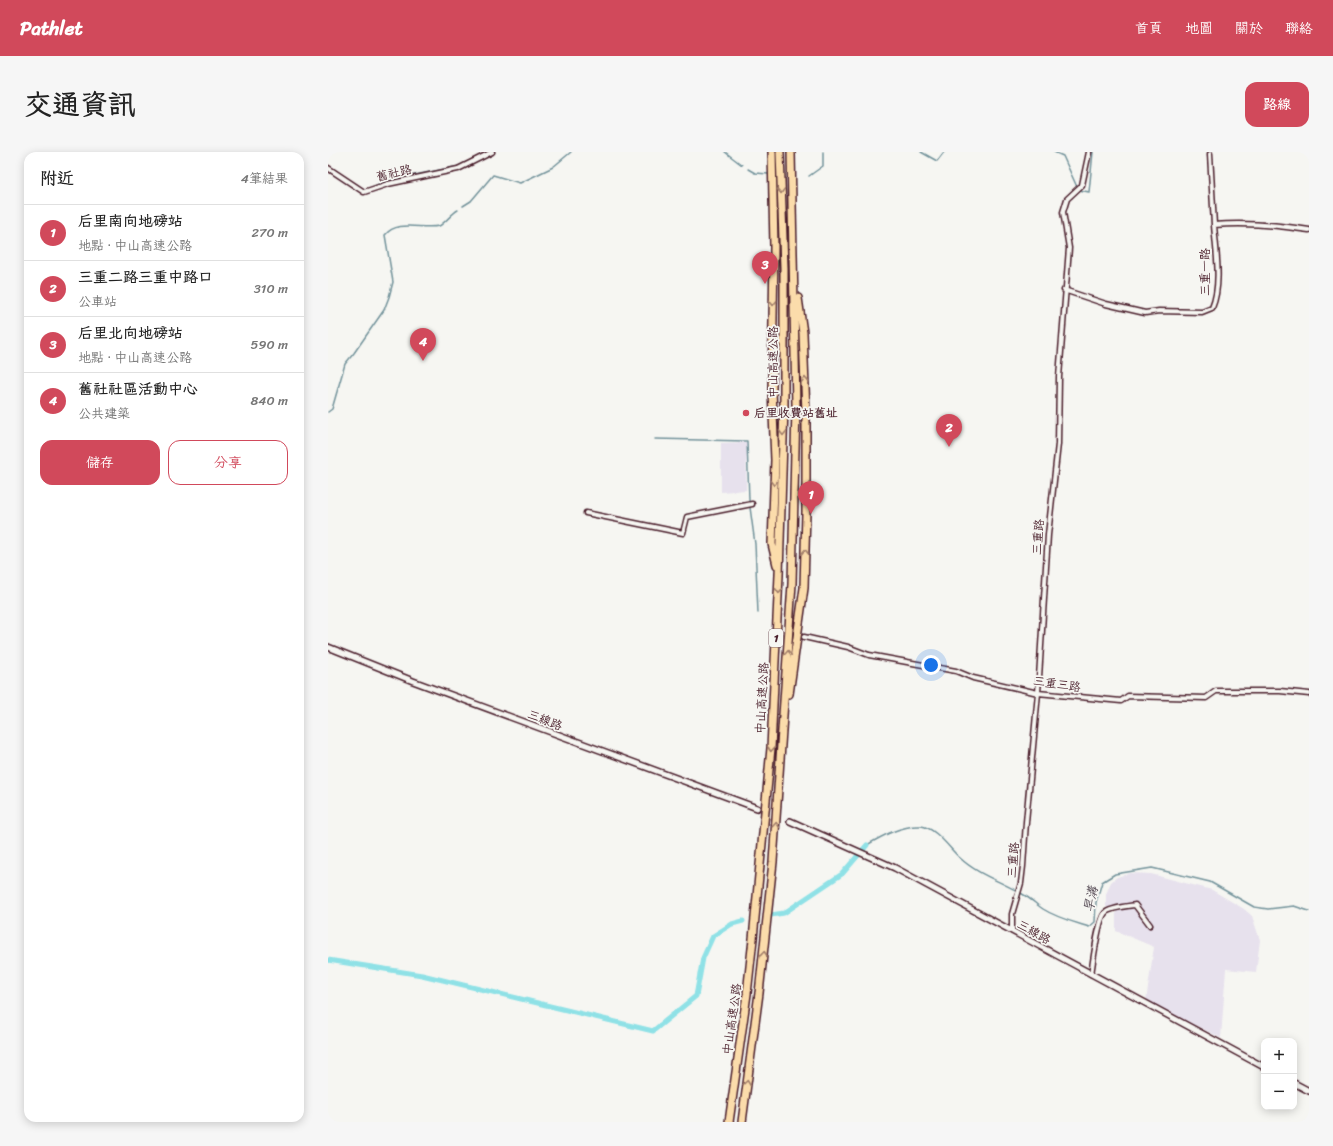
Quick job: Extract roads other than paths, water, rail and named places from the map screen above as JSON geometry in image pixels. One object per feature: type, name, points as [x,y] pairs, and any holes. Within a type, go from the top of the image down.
[{"type":"highway","points":[[772,152],[774,247],[772,390],[774,460],[772,544],[780,575]]},
{"type":"highway","name":"中山高速公路","points":[[729,1122],[747,994],[771,748],[780,575],[784,361],[784,268],[780,152]]},
{"type":"highway","name":"中山高速公路","points":[[742,1122],[774,862],[792,584],[796,406],[791,152]]},
{"type":"highway","points":[[780,771],[804,588],[806,512],[804,333],[794,269]]},
{"type":"street","name":"舊社路","points":[[328,168],[364,192],[388,184],[458,169],[492,152]]},
{"type":"street","name":"三重路","points":[[1012,931],[1012,914],[1021,883],[1024,866],[1026,822],[1038,693],[1048,529],[1058,444],[1059,377],[1064,290],[1069,248],[1063,212],[1067,199],[1082,185],[1089,152]]},
{"type":"street","points":[[1210,154],[1214,226],[1232,224],[1275,225],[1309,230]]},
{"type":"street","name":"三重一路","points":[[1064,290],[1106,304],[1145,313],[1159,310],[1202,312],[1212,308],[1216,299],[1217,282],[1214,226]]},
{"type":"street","points":[[586,512],[683,533],[687,517],[752,504]]},
{"type":"street","name":"三重三路","points":[[804,637],[848,647],[870,655],[956,671],[973,678],[1038,693],[1121,702],[1128,696],[1206,698],[1216,691],[1280,691],[1309,694]]},
{"type":"street","name":"三線路","points":[[328,647],[414,681],[757,808]]},
{"type":"street","name":"三線路","points":[[790,821],[895,868],[1261,1065]]},
{"type":"street","points":[[1091,974],[1101,922],[1105,913],[1110,910],[1135,905],[1150,925]]},
{"type":"street","points":[[1297,1085],[1309,1091]]},
{"type":"waterway","points":[[370,188],[385,181],[459,166],[487,152]]},
{"type":"waterway","points":[[463,206],[471,201],[493,175],[520,183],[553,167],[571,152]]},
{"type":"waterway","points":[[725,152],[742,165]]},
{"type":"waterway","points":[[809,176],[823,166],[823,152]]},
{"type":"waterway","points":[[921,152],[937,161],[944,152]]},
{"type":"waterway","points":[[1054,152],[1063,156],[1077,187]]},
{"type":"waterway","points":[[1079,190],[1089,192],[1093,152]]},
{"type":"waterway","points":[[748,169],[755,173],[769,174]]},
{"type":"waterway","points":[[328,412],[332,409],[345,364],[384,310],[389,297],[393,282],[385,235],[390,230],[397,227],[439,226],[458,210]]},
{"type":"waterway","points":[[655,439],[747,441],[749,500],[755,544],[758,613]]},
{"type":"waterway","name":"旱溝","points":[[867,845],[900,829],[914,826],[926,827],[937,834],[967,864],[983,874],[1016,890],[1048,912],[1065,920],[1089,927],[1095,922],[1096,902],[1102,882],[1115,874],[1152,868],[1210,882],[1254,907],[1268,909],[1294,906],[1309,911]]},
{"type":"waterway","points":[[771,915],[784,913],[842,874],[867,845]]},
{"type":"waterway","points":[[328,960],[422,975],[653,1031],[696,996],[703,958],[713,936],[732,924],[743,921]]},
{"type":"place","name":"后里北向地磅站","points":[[765,284]]},
{"type":"place","name":"舊社社區活動中心","points":[[423,361]]},
{"type":"place","name":"后里收費站舊址","points":[[746,413]]},
{"type":"place","name":"三重二路三重中路口","points":[[949,447]]},
{"type":"place","name":"后里南向地磅站","points":[[811,514]]}]
